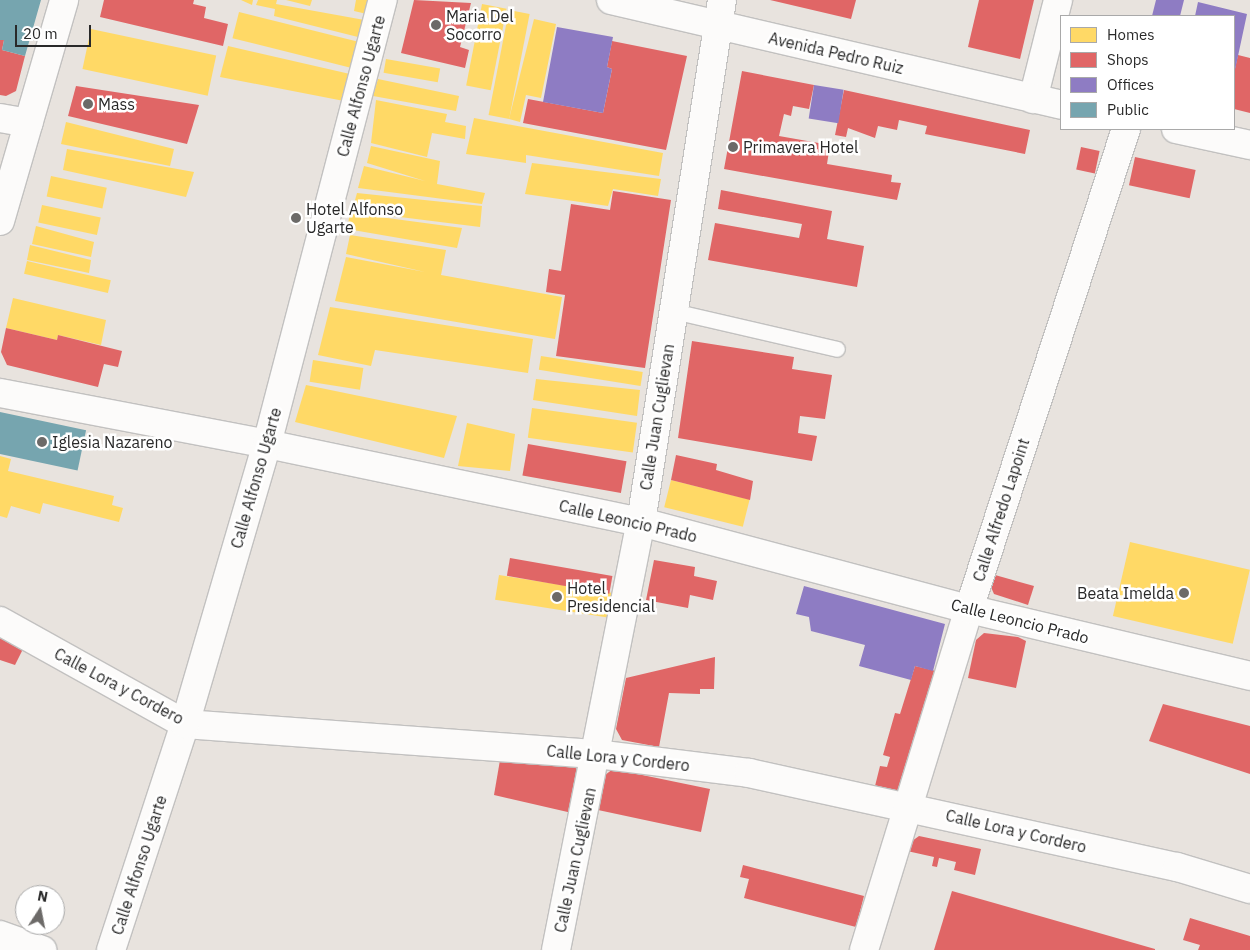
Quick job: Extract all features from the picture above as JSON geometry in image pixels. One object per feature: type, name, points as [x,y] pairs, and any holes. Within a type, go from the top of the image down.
[{"type":"street","points":[[0,221],[64,0]]},
{"type":"street","name":"Calle Alfonso Ugarte","points":[[111,950],[185,724],[267,444],[383,0]]},
{"type":"street","name":"Avenida Pedro Ruiz","points":[[611,0],[719,13],[1033,99],[1060,104]]},
{"type":"street","points":[[1033,99],[1058,0]]},
{"type":"street","name":"Calle Juan Cuglievan","points":[[556,950],[597,754],[641,522],[719,13]]},
{"type":"street","points":[[0,118],[29,123]]},
{"type":"street","name":"Calle Alfredo Lapoint","points":[[864,950],[906,806],[968,609],[1126,130]]},
{"type":"street","points":[[1181,130],[1250,145]]},
{"type":"street","name":"Calle Leoncio Prado","points":[[0,393],[267,444],[641,522],[968,609],[1250,676]]},
{"type":"street","name":"Calle Lora y Cordero","points":[[0,621],[185,724],[597,754],[748,773],[906,806],[1177,867],[1250,889]]},
{"type":"street","points":[[0,935],[42,950]]},
{"type":"lane","points":[[673,311],[837,349]]},
{"type":"building: Homes","points":[[241,0],[253,0],[252,5]]},
{"type":"building: Homes","points":[[258,0],[277,0],[276,4],[370,21],[366,39],[274,16],[275,9],[256,5]]},
{"type":"building: Homes","points":[[286,0],[312,0],[310,6]]},
{"type":"building: Homes","points":[[356,0],[374,0],[371,15],[354,11]]},
{"type":"building: Homes","points":[[482,4],[507,9],[491,90],[466,85]]},
{"type":"building: Homes","points":[[509,10],[530,14],[509,119],[489,115]]},
{"type":"building: Homes","points":[[239,12],[363,43],[357,69],[232,38]]},
{"type":"building: Homes","points":[[534,19],[556,24],[541,98],[526,95],[520,122],[509,119]]},
{"type":"building: Homes","points":[[91,29],[216,56],[208,96],[82,69]]},
{"type":"building: Homes","points":[[228,46],[350,74],[344,101],[220,77]]},
{"type":"building: Homes","points":[[386,59],[440,69],[438,82],[384,73]]},
{"type":"building: Homes","points":[[378,79],[459,96],[456,111],[373,96]]},
{"type":"building: Homes","points":[[376,100],[447,114],[445,122],[466,126],[465,139],[432,133],[427,157],[371,143]]},
{"type":"building: Homes","points":[[474,118],[663,153],[659,176],[526,155],[526,163],[466,154]]},
{"type":"building: Homes","points":[[66,122],[174,149],[170,166],[61,144]]},
{"type":"building: Homes","points":[[371,146],[440,161],[437,184],[485,193],[482,204],[358,188],[364,166],[425,181],[367,163]]},
{"type":"building: Homes","points":[[67,149],[194,172],[186,197],[63,170]]},
{"type":"building: Homes","points":[[532,163],[661,179],[658,196],[613,189],[608,206],[525,194]]},
{"type":"building: Homes","points":[[51,176],[107,188],[102,208],[47,197]]},
{"type":"building: Homes","points":[[357,193],[482,206],[480,227],[352,211]]},
{"type":"building: Homes","points":[[42,205],[101,217],[97,235],[38,223]]},
{"type":"building: Homes","points":[[350,213],[462,228],[457,248],[347,229]]},
{"type":"building: Homes","points":[[36,226],[94,242],[91,257],[32,244]]},
{"type":"building: Homes","points":[[350,235],[446,250],[441,275],[562,297],[555,339],[335,301],[346,257],[425,272],[346,254]]},
{"type":"building: Homes","points":[[30,245],[91,260],[89,273],[27,260]]},
{"type":"building: Homes","points":[[27,261],[111,280],[108,293],[24,274]]},
{"type":"building: Homes","points":[[13,298],[106,320],[101,345],[58,335],[57,340],[6,328]]},
{"type":"building: Homes","points":[[330,307],[533,339],[528,373],[375,350],[371,366],[318,355]]},
{"type":"building: Homes","points":[[541,356],[643,372],[641,386],[539,370]]},
{"type":"building: Homes","points":[[313,360],[363,368],[360,390],[310,382]]},
{"type":"building: Homes","points":[[536,379],[640,390],[637,416],[533,400]]},
{"type":"building: Homes","points":[[306,385],[457,416],[444,458],[295,422]]},
{"type":"building: Homes","points":[[532,408],[637,423],[633,452],[528,438]]},
{"type":"building: Homes","points":[[467,423],[515,434],[510,471],[458,466]]},
{"type":"building: Homes","points":[[0,456],[11,459],[8,471],[114,496],[112,505],[123,508],[119,522],[43,503],[40,514],[11,506],[7,518],[0,516]]},
{"type":"building: Homes","points":[[671,480],[750,500],[743,527],[664,507]]},
{"type":"building: Homes","name":"Beata Imelda","points":[[1130,542],[1250,570],[1233,644],[1113,616]]},
{"type":"building: Homes","name":"Hotel Presidencial","points":[[499,575],[619,594],[616,619],[495,600]]},
{"type":"building: Shops","points":[[104,0],[194,0],[193,4],[206,7],[204,18],[228,24],[223,46],[100,17]]},
{"type":"building: Shops","name":"Maria Del Socorro","points":[[414,0],[471,3],[460,47],[469,50],[465,68],[401,53]]},
{"type":"building: Shops","points":[[770,0],[856,0],[851,19]]},
{"type":"building: Shops","points":[[979,0],[1034,0],[1020,59],[968,47]]},
{"type":"building: Shops","points":[[0,40],[4,40],[2,50],[25,56],[16,91],[6,96],[0,95]]},
{"type":"building: Shops","points":[[612,41],[687,56],[666,150],[523,123],[528,99],[603,113],[612,69],[607,67]]},
{"type":"building: Shops","points":[[1238,55],[1250,58],[1250,113],[1235,109],[1235,68]]},
{"type":"building: Shops","points":[[742,71],[814,85],[809,109],[793,106],[791,116],[784,114],[779,136],[830,145],[827,164],[892,175],[891,182],[901,183],[897,200],[724,169]]},
{"type":"building: Shops","points":[[76,86],[199,105],[187,144],[68,116]]},
{"type":"building: Shops","points":[[844,90],[1030,130],[1025,154],[925,134],[927,126],[899,120],[897,130],[878,126],[875,138],[848,128],[846,137],[835,135]]},
{"type":"building: Shops","points":[[1081,147],[1100,151],[1095,173],[1076,169]]},
{"type":"building: Shops","points":[[1135,157],[1196,170],[1190,198],[1129,185]]},
{"type":"building: Shops","points":[[721,190],[832,211],[827,239],[864,246],[857,287],[708,260],[715,223],[799,238],[802,224],[718,209]]},
{"type":"building: Shops","points":[[613,191],[671,200],[645,368],[556,356],[565,295],[546,292],[549,269],[561,271],[571,204],[610,210]]},
{"type":"building: Shops","points":[[6,328],[57,340],[58,335],[122,351],[118,367],[104,364],[98,387],[7,365],[1,352]]},
{"type":"building: Shops","points":[[692,341],[794,357],[792,369],[832,375],[825,419],[800,416],[798,433],[817,436],[812,461],[678,438]]},
{"type":"building: Shops","points":[[528,444],[626,461],[621,493],[522,476]]},
{"type":"building: Shops","points":[[676,455],[717,464],[716,470],[753,481],[750,500],[671,480]]},
{"type":"building: Shops","points":[[510,558],[612,576],[609,594],[507,576]]},
{"type":"building: Shops","points":[[654,560],[695,567],[694,576],[717,581],[713,600],[690,595],[688,608],[646,600]]},
{"type":"building: Shops","points":[[988,573],[1034,586],[1028,605],[994,594],[987,578]]},
{"type":"building: Shops","points":[[984,633],[1018,637],[1026,641],[1016,688],[968,678],[976,640]]},
{"type":"building: Shops","points":[[0,637],[24,647],[15,665],[0,660]]},
{"type":"building: Shops","points":[[715,657],[714,689],[700,689],[700,694],[669,693],[659,747],[622,740],[616,729],[626,678]]},
{"type":"building: Shops","points":[[915,666],[936,671],[902,798],[874,790],[880,766],[887,767],[890,757],[883,755],[895,713],[900,714]]},
{"type":"building: Shops","points":[[1163,704],[1250,726],[1250,774],[1149,741]]},
{"type":"building: Shops","points":[[500,760],[571,764],[579,771],[572,813],[494,795]]},
{"type":"building: Shops","points":[[613,769],[710,789],[701,832],[598,810],[605,775]]},
{"type":"building: Shops","points":[[919,836],[981,849],[975,875],[954,870],[956,862],[939,858],[937,867],[932,866],[934,857],[907,851],[908,844]]},
{"type":"building: Shops","points":[[743,865],[864,896],[856,927],[744,898],[749,879],[740,877]]},
{"type":"building: Shops","points":[[952,891],[1155,949],[1155,950],[934,950]]},
{"type":"building: Shops","points":[[1190,918],[1250,936],[1250,950],[1198,950],[1200,945],[1183,940]]},
{"type":"building: Offices","points":[[1156,0],[1184,0],[1180,15],[1152,15]]},
{"type":"building: Offices","points":[[1198,2],[1247,14],[1235,70],[1235,15],[1195,15]]},
{"type":"building: Offices","points":[[557,27],[613,37],[607,67],[612,69],[603,113],[543,102]]},
{"type":"building: Offices","points":[[814,85],[844,90],[838,123],[809,119]]},
{"type":"building: Offices","points":[[804,586],[945,624],[933,671],[915,666],[911,680],[859,666],[865,645],[811,631],[809,617],[796,614]]},
{"type":"building: Public","points":[[0,0],[41,0],[25,56],[2,50],[4,40],[0,40]]},
{"type":"building: Public","name":"Iglesia Nazareno","points":[[0,412],[86,430],[78,470],[0,454]]},
{"type":"place","name":"Maria Del Socorro","points":[[436,25]]},
{"type":"place","name":"Mass","points":[[88,104]]},
{"type":"place","name":"Primavera Hotel","points":[[733,147]]},
{"type":"place","name":"Hotel Alfonso Ugarte","points":[[296,218]]},
{"type":"place","name":"Iglesia Nazareno","points":[[42,442]]},
{"type":"place","name":"Beata Imelda","points":[[1184,593]]},
{"type":"place","name":"Hotel Presidencial","points":[[557,597]]}]
